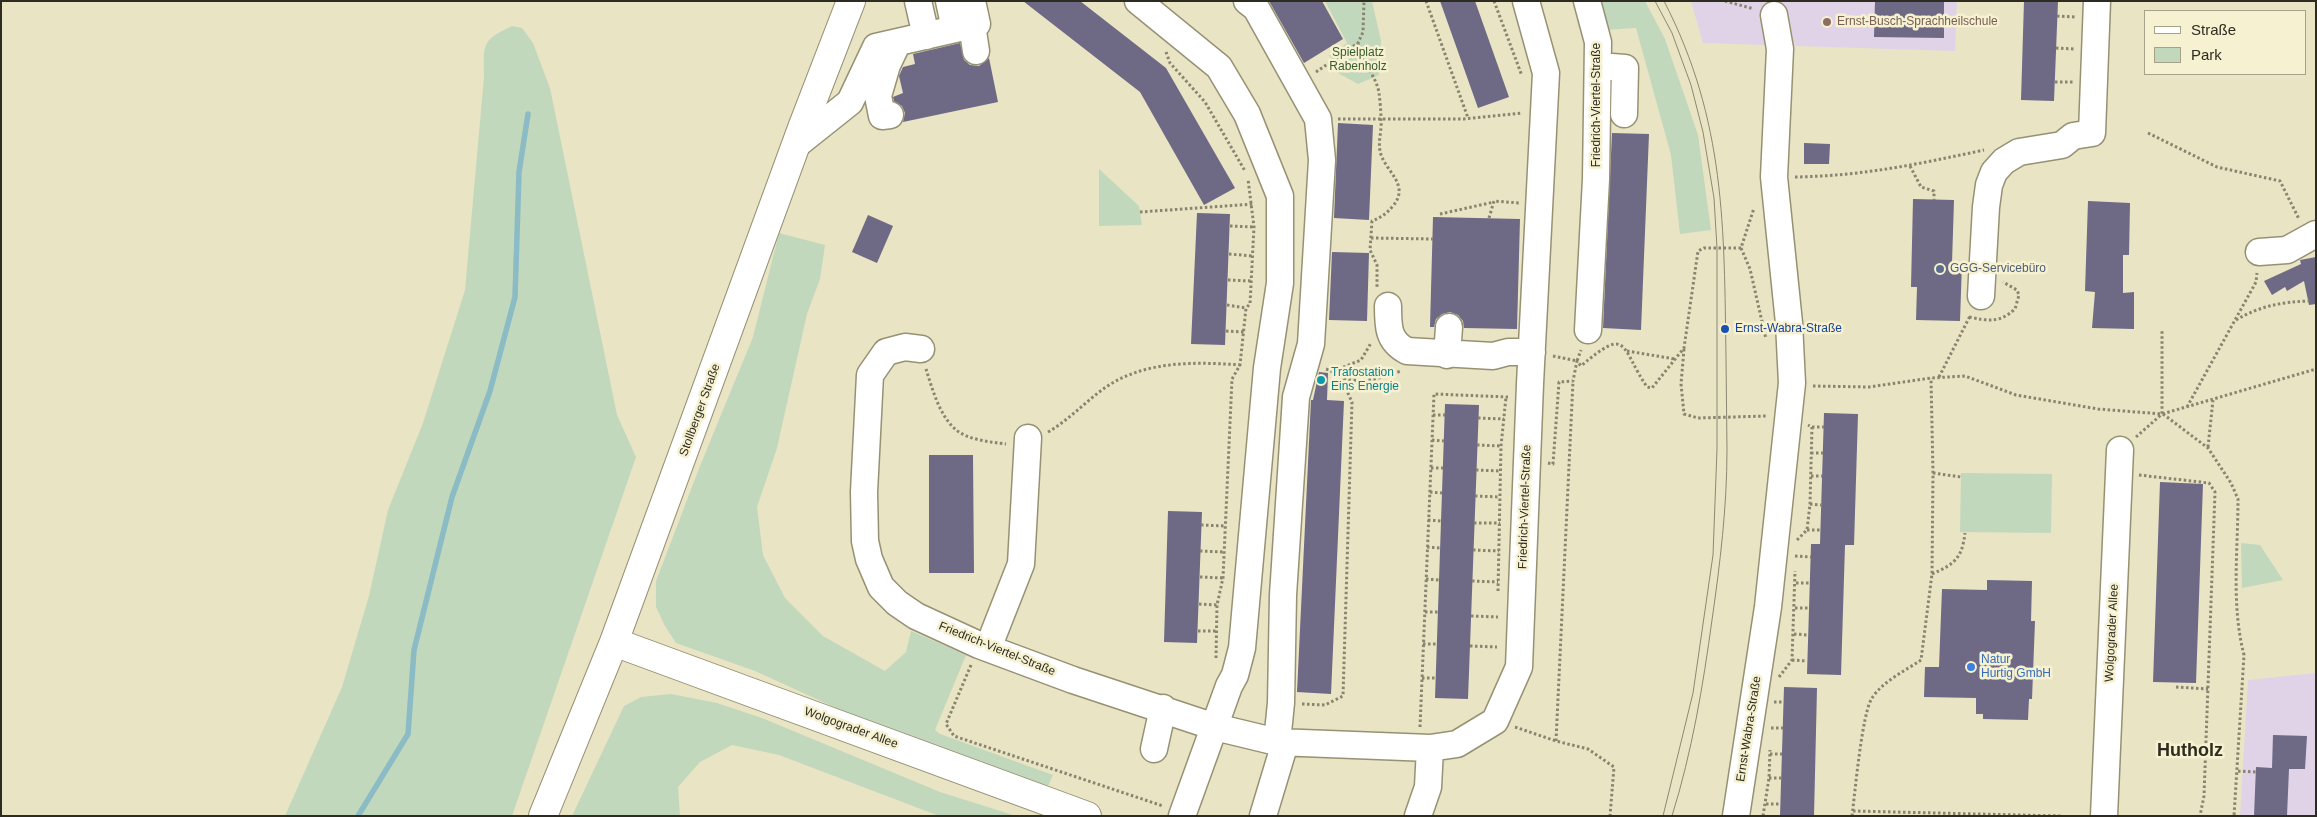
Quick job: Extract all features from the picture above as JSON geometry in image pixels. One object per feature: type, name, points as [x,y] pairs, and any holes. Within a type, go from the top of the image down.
[{"type":"main road","name":"Stollberger Straße","points":[[542,816],[614,642],[851,1]]},
{"type":"main road","name":"Wolgograder Allee","points":[[614,642],[1087,816]]},
{"type":"street","points":[[918,1],[926,36]]},
{"type":"street","points":[[949,1],[966,19],[976,51]]},
{"type":"street","points":[[1138,1],[1162,18],[1220,67],[1247,114],[1280,196],[1280,283],[1266,368],[1242,648],[1235,675],[1229,686],[1182,814]]},
{"type":"street","points":[[1247,1],[1256,8],[1318,119],[1322,160],[1311,344],[1296,397],[1283,595],[1281,743],[1263,816]]},
{"type":"street","name":"Friedrich-Viertel-Straße","points":[[921,348],[905,347],[886,352],[870,374],[864,492],[865,541],[869,559],[881,587],[897,603],[916,616],[984,646],[1073,680],[1163,708],[1215,727],[1281,743],[1425,748],[1457,744],[1496,720],[1519,667],[1529,398],[1546,73],[1526,1]]},
{"type":"street","name":"Friedrich-Viertel-Straße","points":[[1587,1],[1598,42],[1596,179],[1588,330]]},
{"type":"street","points":[[1981,296],[1989,185],[1994,172],[2004,161],[2019,152],[2062,145],[2073,136],[2092,133],[2097,1]]},
{"type":"street","name":"Ernst-Wabra-Straße","points":[[1736,816],[1768,607],[1792,383],[1789,322],[1774,177],[1780,49],[1774,15]]},
{"type":"street","points":[[796,146],[850,102],[876,47],[926,36],[966,19]]},
{"type":"street","points":[[890,114],[882,116],[878,96],[887,65],[898,42]]},
{"type":"street","points":[[1598,66],[1625,68],[1624,114]]},
{"type":"street","points":[[2259,252],[2288,250],[2312,236]]},
{"type":"street","points":[[1388,306],[1388,326],[1391,338],[1397,346],[1407,351],[1493,356],[1508,352],[1532,352]]},
{"type":"street","points":[[1440,354],[1449,327]]},
{"type":"street","points":[[984,646],[1021,564],[1028,438]]},
{"type":"street","name":"Wolgograder Allee","points":[[2104,816],[2119,462]]},
{"type":"street","points":[[1154,748],[1163,708]]},
{"type":"street","points":[[1418,816],[1428,787],[1425,748]]},
{"type":"path","points":[[1364,1],[1362,32],[1358,43],[1361,57],[1378,88],[1382,120],[1380,152],[1396,178],[1400,191],[1397,200],[1384,216],[1372,221],[1370,250],[1377,265],[1377,294],[1388,306]]},
{"type":"path","points":[[1426,1],[1468,118]]},
{"type":"path","points":[[1494,1],[1527,88],[1544,105]]},
{"type":"path","points":[[1725,1],[1774,15]]},
{"type":"path","points":[[2057,16],[2065,17]]},
{"type":"path","points":[[1296,81],[1319,70],[1358,43]]},
{"type":"path","points":[[1164,45],[1170,63],[1205,102],[1248,176],[1253,204],[1254,227],[1250,304],[1246,308],[1240,365],[1232,379],[1224,552],[1217,605],[1216,662],[1229,686]]},
{"type":"path","points":[[2056,48],[2064,49]]},
{"type":"path","points":[[2055,82],[2074,82]]},
{"type":"path","points":[[1318,119],[1468,118],[1544,105]]},
{"type":"path","points":[[2148,133],[2217,167],[2280,181],[2312,236]]},
{"type":"path","points":[[1774,177],[1842,176],[1910,166],[1985,150],[2019,152]]},
{"type":"path","points":[[1910,166],[1921,187],[1934,191],[1934,200]]},
{"type":"path","points":[[1140,212],[1280,202]]},
{"type":"path","points":[[1489,218],[1494,202]]},
{"type":"path","points":[[1440,214],[1494,202],[1538,204]]},
{"type":"path","points":[[1755,204],[1741,248],[1750,269],[1768,346]]},
{"type":"path","points":[[1230,226],[1254,227]]},
{"type":"path","points":[[1371,238],[1433,239]]},
{"type":"path","points":[[1741,248],[1704,248],[1698,251],[1684,348],[1681,384],[1682,410],[1688,416],[1787,416],[1812,427],[1824,427]]},
{"type":"path","points":[[2187,408],[2256,282],[2259,252]]},
{"type":"path","points":[[1229,254],[1253,256]]},
{"type":"path","points":[[1228,280],[1251,281]]},
{"type":"path","points":[[1939,378],[1981,296]]},
{"type":"path","points":[[2235,320],[2255,309],[2277,303],[2309,300]]},
{"type":"path","points":[[1227,305],[1246,308]]},
{"type":"path","points":[[1226,331],[1244,332]]},
{"type":"path","points":[[2162,331],[2162,414],[2119,462],[2161,476],[2209,483],[2215,492],[2204,796],[2200,816]]},
{"type":"path","points":[[1334,372],[1361,360],[1373,338]]},
{"type":"path","points":[[1556,741],[1573,381],[1577,361],[1582,366],[1612,343],[1621,345],[1649,388],[1652,388],[1684,348]]},
{"type":"path","points":[[921,348],[937,402],[955,429],[979,440],[1008,445],[1049,432],[1108,386],[1141,370],[1183,362],[1266,368]]},
{"type":"path","points":[[1626,351],[1675,359]]},
{"type":"path","points":[[1341,378],[1359,381],[1376,380],[1440,354]]},
{"type":"path","points":[[1281,702],[1325,705],[1344,696],[1352,402],[1341,378],[1334,372],[1306,364]]},
{"type":"path","points":[[1792,383],[1826,388],[1869,387],[1931,378],[1965,376],[2016,395],[2098,409],[2162,414],[2316,369]]},
{"type":"path","points":[[1931,378],[1934,473],[1932,574],[1921,660],[1885,684],[1872,698],[1866,721],[1852,814],[2061,816]]},
{"type":"path","points":[[1542,462],[1553,464],[1559,382],[1573,381]]},
{"type":"path","points":[[1425,748],[1422,678],[1434,394],[1529,398]]},
{"type":"path","points":[[2208,448],[2213,400]]},
{"type":"path","points":[[2162,414],[2208,448],[2231,483],[2238,498],[2237,607],[2238,631],[2244,655],[2234,816]]},
{"type":"path","points":[[1433,415],[1444,415]]},
{"type":"path","points":[[1478,418],[1504,419]]},
{"type":"path","points":[[1778,678],[1792,660],[1796,583],[1795,556],[1797,539],[1807,530],[1810,504],[1812,427]]},
{"type":"path","points":[[1432,440],[1444,441]]},
{"type":"path","points":[[1477,445],[1501,446]]},
{"type":"path","points":[[1811,453],[1823,453]]},
{"type":"path","points":[[1431,468],[1443,468]]},
{"type":"path","points":[[1476,470],[1501,471]]},
{"type":"path","points":[[1934,473],[1961,477]]},
{"type":"path","points":[[1811,476],[1822,476]]},
{"type":"path","points":[[1430,492],[1442,492]]},
{"type":"path","points":[[1475,496],[1500,497]]},
{"type":"path","points":[[1810,504],[1821,505]]},
{"type":"path","points":[[1428,520],[1441,521]]},
{"type":"path","points":[[1474,523],[1500,523]]},
{"type":"path","points":[[1201,525],[1225,526]]},
{"type":"path","points":[[1807,530],[1820,530]]},
{"type":"path","points":[[1932,574],[1950,566],[1963,552],[1966,533]]},
{"type":"path","points":[[1427,547],[1440,548]]},
{"type":"path","points":[[1473,550],[1499,551]]},
{"type":"path","points":[[1200,552],[1224,552]]},
{"type":"path","points":[[1795,556],[1811,557]]},
{"type":"path","points":[[1200,577],[1222,578]]},
{"type":"path","points":[[1426,579],[1439,580]]},
{"type":"path","points":[[1472,581],[1498,582]]},
{"type":"path","points":[[1796,583],[1810,583]]},
{"type":"path","points":[[1199,604],[1217,605]]},
{"type":"path","points":[[1795,608],[1809,608]]},
{"type":"path","points":[[1425,612],[1438,612]]},
{"type":"path","points":[[1471,616],[1498,617]]},
{"type":"path","points":[[1198,631],[1216,631]]},
{"type":"path","points":[[1794,634],[1808,635]]},
{"type":"path","points":[[1423,644],[1436,644]]},
{"type":"path","points":[[984,646],[946,724],[954,736],[1182,814]]},
{"type":"path","points":[[1470,646],[1497,647]]},
{"type":"path","points":[[1792,660],[1807,661]]},
{"type":"path","points":[[1422,678],[1435,678]]},
{"type":"path","points":[[2176,687],[2208,689]]},
{"type":"path","points":[[1496,720],[1556,741],[1588,749],[1614,767],[1610,816]]},
{"type":"path","points":[[1770,728],[1783,728]]},
{"type":"path","points":[[1770,754],[1782,754]]},
{"type":"path","points":[[2238,771],[2256,772]]},
{"type":"path","points":[[1769,778],[1781,778]]},
{"type":"path","points":[[1766,804],[1781,804]]},
{"type":"shaded area","name":"Ernst-Busch-Sprachheilschule","points":[[1691,1],[1957,1],[1955,51],[1703,43]]},
{"type":"shaded area","points":[[2316,673],[2316,816],[2240,816],[2248,680]]},
{"type":"green space","name":"Spielplatz Rabenholz","points":[[1325,1],[1372,1],[1381,41],[1379,75],[1358,84],[1338,73],[1329,55],[1347,43]]},
{"type":"green space","points":[[1595,1],[1645,1],[1665,39],[1698,135],[1711,230],[1680,234],[1671,155],[1636,28],[1605,30]]},
{"type":"green space","points":[[512,26],[522,28],[533,43],[550,88],[617,415],[636,457],[512,816],[285,816],[342,687],[369,596],[388,510],[423,423],[465,290],[484,77],[484,51],[489,40]]},
{"type":"green space","points":[[1099,169],[1139,206],[1142,225],[1099,226]]},
{"type":"green space","points":[[779,233],[825,245],[820,279],[807,314],[777,448],[757,507],[763,555],[785,598],[823,636],[885,671],[906,652],[911,631],[966,655],[935,730],[940,734],[1053,775],[1046,791],[856,717],[755,671],[676,643],[665,626],[656,607],[656,581],[700,466],[753,337]]},
{"type":"green space","points":[[1961,473],[2052,474],[2051,533],[1960,532]]},
{"type":"green space","points":[[2241,543],[2260,545],[2283,580],[2242,588]]},
{"type":"green space","points":[[671,694],[717,703],[762,718],[940,792],[1016,816],[939,816],[779,755],[732,745],[700,762],[678,787],[680,816],[572,816],[624,706],[641,697]]},
{"type":"building","points":[[1023,1],[1080,1],[1166,68],[1235,188],[1204,205],[1140,92]]},
{"type":"building","points":[[1269,1],[1322,1],[1343,39],[1304,63]]},
{"type":"building","points":[[1440,1],[1475,1],[1509,97],[1478,108]]},
{"type":"building","points":[[1875,1],[1944,1],[1944,38],[1874,37]]},
{"type":"building","points":[[2024,1],[2058,1],[2054,101],[2021,100]]},
{"type":"building","points":[[960,43],[964,60],[970,65],[979,66],[989,58],[998,102],[903,122],[905,113],[902,106],[894,101],[893,97],[903,93],[899,76],[903,67],[915,64],[913,54]]},
{"type":"building","points":[[1338,123],[1373,125],[1369,220],[1334,218]]},
{"type":"building","points":[[1612,133],[1649,134],[1641,330],[1603,328]]},
{"type":"building","points":[[1804,143],[1830,144],[1829,164],[1804,164]]},
{"type":"building","points":[[1913,199],[1954,200],[1952,263],[1962,263],[1960,321],[1916,320],[1917,287],[1911,287]]},
{"type":"building","points":[[2088,201],[2130,203],[2129,255],[2123,255],[2123,293],[2134,292],[2134,329],[2092,328],[2095,292],[2085,291]]},
{"type":"building","points":[[1197,213],[1230,214],[1225,345],[1191,344]]},
{"type":"building","points":[[868,215],[893,226],[877,263],[852,252]]},
{"type":"building","points":[[1433,217],[1520,219],[1517,329],[1464,328],[1463,321],[1458,315],[1450,312],[1442,314],[1436,319],[1434,327],[1430,327]]},
{"type":"building","points":[[1332,252],[1369,253],[1367,321],[1329,320]]},
{"type":"building","points":[[2316,257],[2316,304],[2309,305],[2304,281],[2287,291],[2285,287],[2272,295],[2264,281],[2301,264],[2300,260]]},
{"type":"building","points":[[1319,372],[1328,373],[1327,400],[1344,401],[1331,694],[1297,692],[1311,400],[1313,400]]},
{"type":"building","points":[[1445,404],[1479,405],[1468,699],[1435,698]]},
{"type":"building","points":[[1824,413],[1858,414],[1854,545],[1845,545],[1841,675],[1807,674],[1811,544],[1820,544]]},
{"type":"building","points":[[929,455],[973,455],[974,573],[929,573]]},
{"type":"building","points":[[2160,482],[2203,484],[2196,683],[2153,682]]},
{"type":"building","points":[[1168,511],[1202,512],[1197,643],[1164,642]]},
{"type":"building","points":[[1987,580],[2032,581],[2031,621],[2035,621],[2032,699],[2029,699],[2028,720],[1983,719],[1983,714],[1976,714],[1976,698],[1924,697],[1925,667],[1939,667],[1942,589],[1987,590]]},
{"type":"building","points":[[1784,687],[1817,688],[1814,816],[1780,816]]},
{"type":"building","points":[[2273,735],[2307,736],[2305,769],[2289,769],[2287,816],[2254,816],[2256,767],[2272,768]]},
{"type":"waterway","points":[[358,816],[408,734],[414,650],[452,497],[490,391],[515,297],[519,172],[528,114]]},
{"type":"tram line","points":[[1655,1],[1672,33],[1691,85],[1703,132],[1714,198],[1717,248],[1717,449],[1713,555],[1693,693],[1663,816]]},
{"type":"tram line","points":[[1664,1],[1684,45],[1700,89],[1718,176],[1724,264],[1727,438],[1726,493],[1709,645],[1691,743],[1672,816]]},
{"type":"place","name":"Ernst-Busch-Sprachheilschule","points":[[1827,22]]},
{"type":"place","name":"GGG-Servicebüro","points":[[1940,269]]},
{"type":"place","name":"Ernst-Wabra-Straße","points":[[1725,329]]},
{"type":"place","name":"Trafostation Eins Energie","points":[[1321,380]]},
{"type":"place","name":"Natur Hurtig GmbH","points":[[1971,667]]},
{"type":"district","name":"Hutholz","points":[[2190,751]]}]
